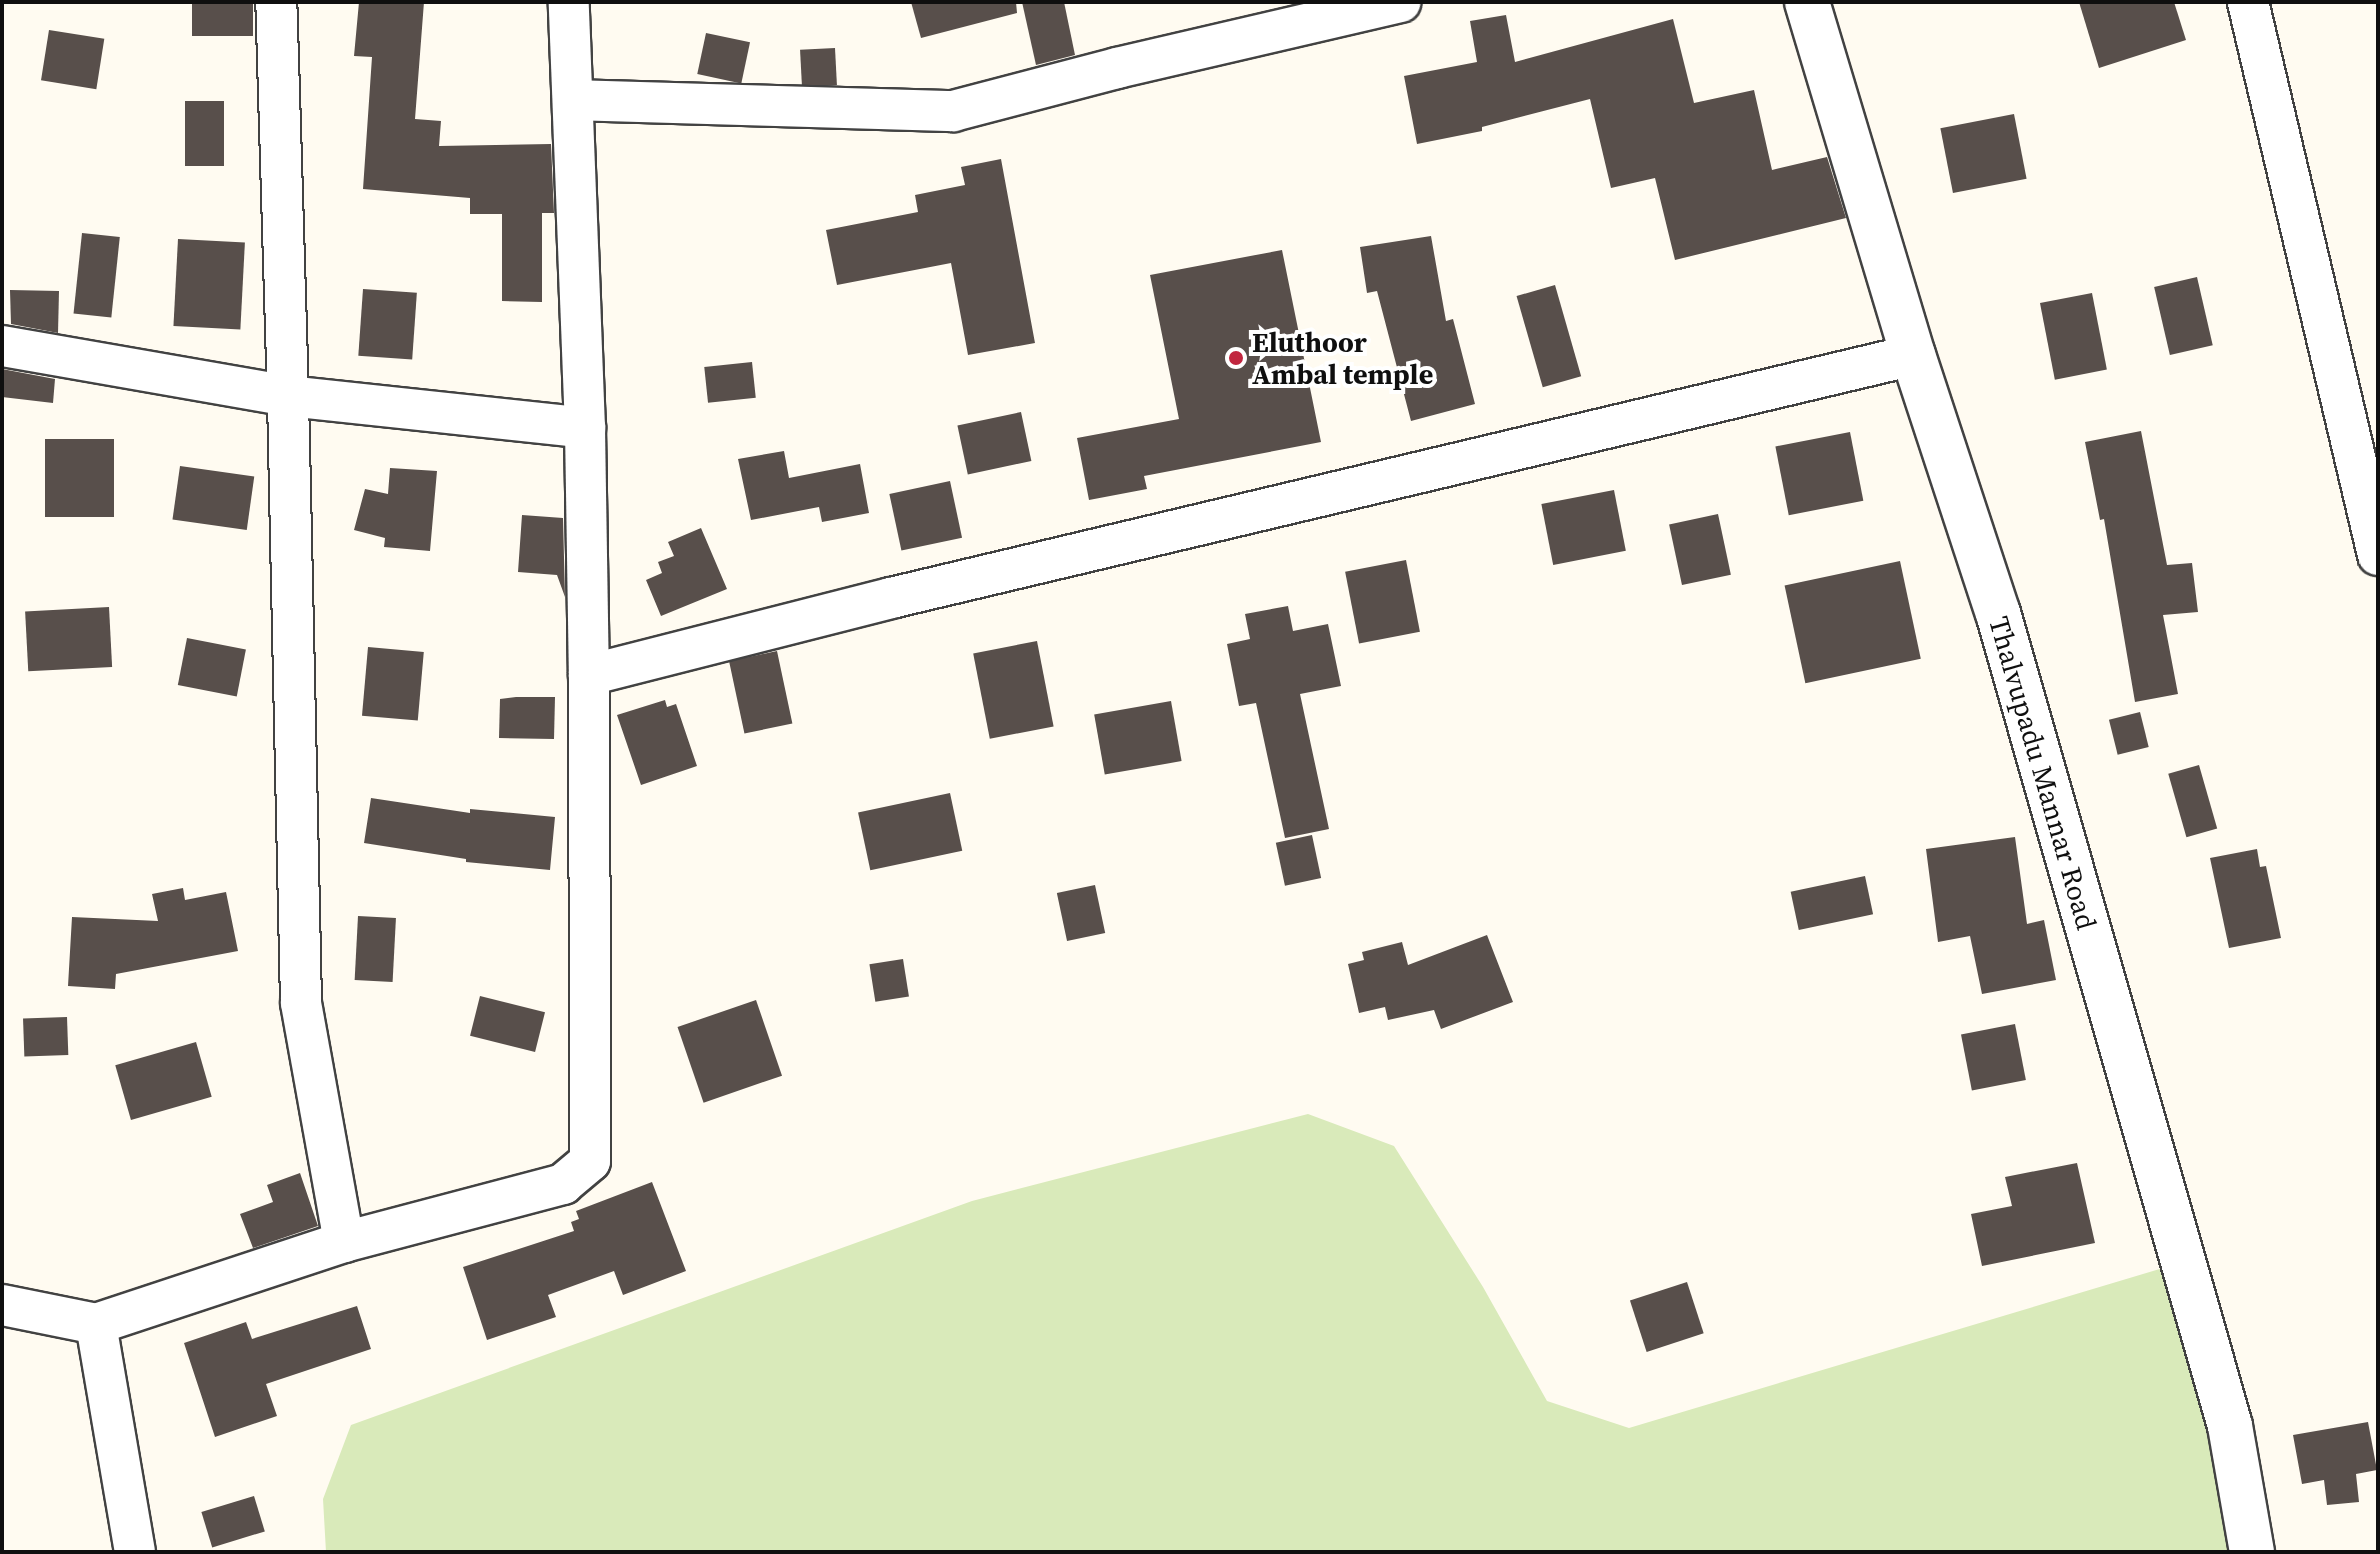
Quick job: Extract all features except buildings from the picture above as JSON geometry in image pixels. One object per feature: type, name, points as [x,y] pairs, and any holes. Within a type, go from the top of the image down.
[{"type":"street","points":[[276,2],[301,1003],[344,1242]]},
{"type":"street","points":[[2,1305],[96,1324],[344,1242],[563,1184],[590,1161],[585,428],[569,2]]},
{"type":"street","points":[[574,100],[953,111],[1117,68],[1400,2]]},
{"type":"street","name":"Thalvupadu Mannar Road","points":[[1807,2],[1913,355],[1998,613],[2226,1411],[2252,1552]]},
{"type":"street","points":[[2248,2],[2378,555]]},
{"type":"street","points":[[2,346],[288,396],[585,428]]},
{"type":"street","points":[[589,675],[891,598],[1913,355]]},
{"type":"street","points":[[96,1324],[135,1552]]},
{"type":"green space","points":[[1308,1114],[1394,1146],[1483,1287],[1547,1401],[1629,1428],[2183,1262],[2252,1552],[326,1552],[323,1499],[351,1425],[972,1201]]},
{"type":"place","name":"Eluthoor Ambal temple","points":[[1236,358]]}]
